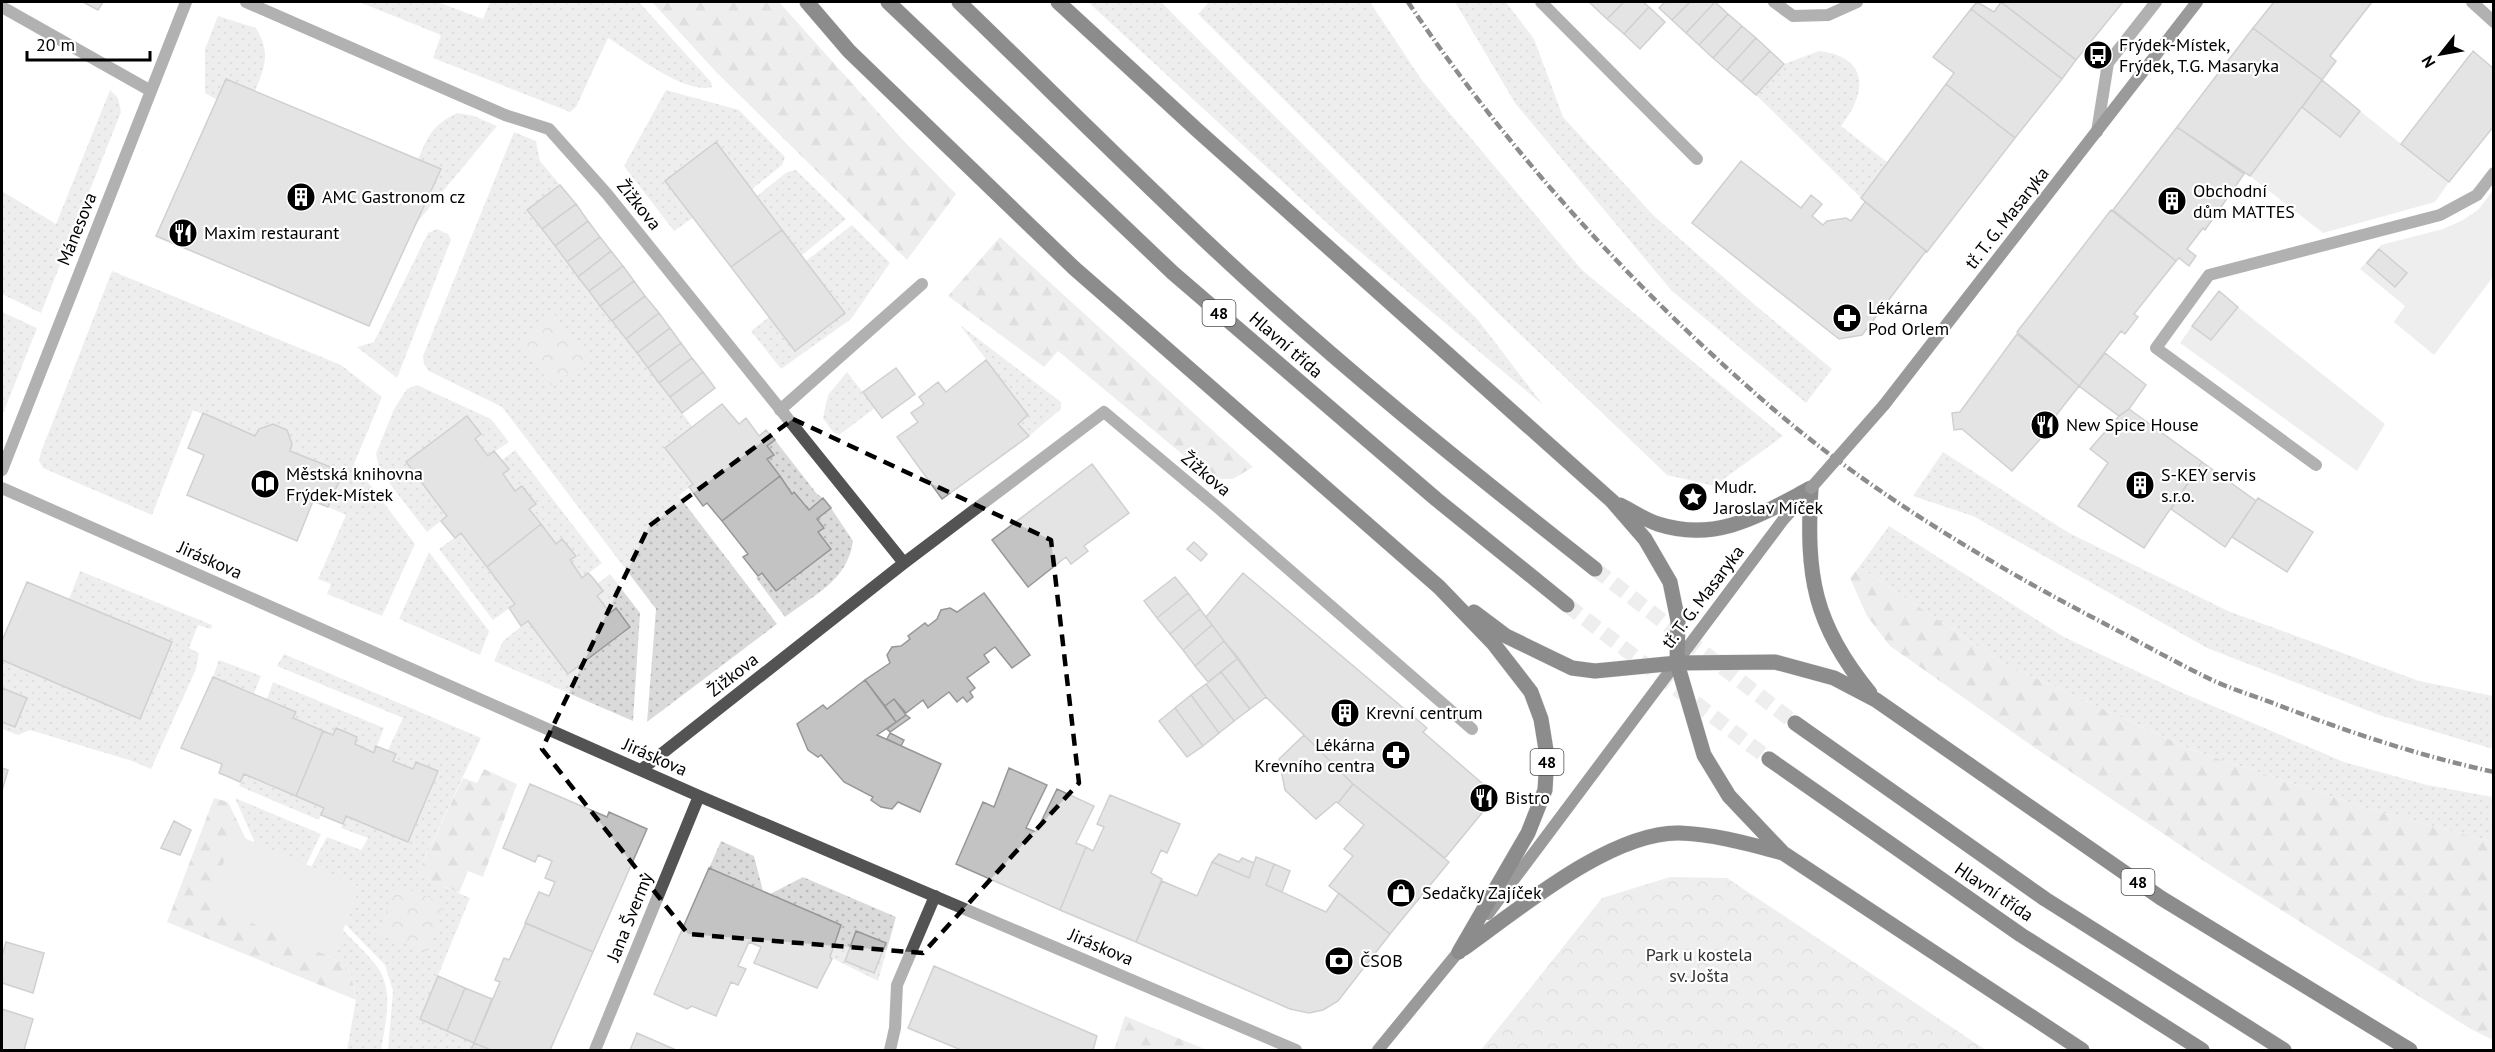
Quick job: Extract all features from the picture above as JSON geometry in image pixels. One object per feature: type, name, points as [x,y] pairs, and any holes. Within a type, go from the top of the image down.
[{"type":"main road","name":"48","points":[[807,2],[849,51],[1074,268],[1439,587],[1493,643],[1531,692],[1541,719],[1547,756],[1545,790],[1528,833],[1458,952]]},
{"type":"main road","name":"Hlavní třída","points":[[888,2],[1173,273],[1436,499],[1567,604]]},
{"type":"main road","name":"48","points":[[959,2],[1211,246],[1327,350],[1464,466],[1595,569]]},
{"type":"main road","points":[[1058,2],[1196,129],[1612,501],[1645,539],[1670,582],[1678,621],[1677,663],[1704,755],[1729,796],[1783,853],[2082,1050]]},
{"type":"main road","name":"48","points":[[1811,488],[1808,537],[1810,567],[1822,617],[1845,663],[1875,700]]},
{"type":"main road","points":[[1612,501],[1657,524],[1696,532],[1739,524],[1811,488]]},
{"type":"main road","name":"48","points":[[1439,587],[1506,636],[1572,668],[1595,671],[1677,663],[1775,662],[1834,678],[1875,700],[2161,898],[2410,1050]]},
{"type":"main road","points":[[1795,723],[2045,899],[2284,1050]]},
{"type":"main road","name":"Hlavní třída","points":[[1768,759],[2021,935],[2202,1050]]},
{"type":"main road","points":[[1458,952],[1590,861],[1630,844],[1678,833],[1727,839],[1783,853]]},
{"type":"street","name":"Mánesova","points":[[2,470],[186,2]]},
{"type":"street","name":"Žižkova","points":[[246,2],[505,115],[549,129],[608,195],[904,563]]},
{"type":"street","points":[[1541,2],[1697,159]]},
{"type":"street","points":[[1774,2],[1793,16],[1828,15],[1857,2]]},
{"type":"street","points":[[2097,132],[2108,63],[2156,2]]},
{"type":"street","name":"tř. T. G. Masaryka","points":[[1378,1050],[1458,952],[1783,520],[1884,405],[2197,2]]},
{"type":"street","points":[[2472,2],[2493,22]]},
{"type":"street","points":[[2,7],[151,91]]},
{"type":"street","points":[[2316,465],[2156,348],[2209,276],[2440,215],[2477,195],[2493,173]]},
{"type":"street","points":[[780,411],[922,284]]},
{"type":"street","name":"Žižkova","points":[[641,770],[904,563],[1104,412],[1216,506],[1472,729]]},
{"type":"street","name":"Jiráskova","points":[[2,488],[699,796],[1296,1050]]},
{"type":"street","name":"Jana Švermy","points":[[595,1050],[699,796]]},
{"type":"street","points":[[890,1050],[895,1028],[897,985],[935,896]]},
{"type":"highlighted area","points":[[793,419],[1051,540],[1079,783],[923,953],[688,934],[542,749],[649,526]]},
{"type":"green space","points":[[359,2],[437,2],[483,19],[490,2],[639,2],[711,82],[712,87],[701,88],[673,79],[608,38],[576,107],[570,112],[433,58],[441,35]]},
{"type":"green space","points":[[652,2],[779,2],[902,139],[956,194],[907,260],[717,73]]},
{"type":"green space","points":[[1088,2],[1161,2],[1478,320],[1543,405],[1340,235]]},
{"type":"green space","points":[[1209,2],[1370,2],[1421,79],[1582,270],[1783,436],[1714,486],[1667,475],[1502,317],[1198,14]]},
{"type":"green space","points":[[1455,2],[1506,2],[1534,39],[1563,117],[1653,215],[1832,369],[1806,403],[1671,290],[1515,103]]},
{"type":"green space","points":[[218,16],[256,28],[264,45],[265,60],[255,91],[227,79],[217,100],[205,93],[205,49]]},
{"type":"green space","points":[[1819,51],[1848,61],[1855,69],[1859,78],[1859,89],[1850,114],[1841,126],[1887,162],[1861,198],[1756,95],[1784,64]]},
{"type":"green space","points":[[110,90],[118,98],[121,112],[41,313],[2,294],[2,191],[56,224]]},
{"type":"green space","points":[[666,90],[739,110],[785,157],[782,165],[751,190],[715,142],[666,181],[694,217],[674,231],[624,166]]},
{"type":"green space","points":[[2302,107],[2340,136],[2360,111],[2449,182],[2435,202],[2323,233],[2250,176]]},
{"type":"green space","points":[[457,113],[474,116],[497,126],[415,225],[441,169],[418,159],[425,143],[437,126]]},
{"type":"green space","points":[[514,132],[536,141],[540,161],[560,185],[527,211],[693,427],[665,448],[693,484],[679,496],[777,624],[647,722],[656,609],[502,407],[429,371],[424,364],[423,356]]},
{"type":"green space","points":[[796,170],[846,219],[801,256],[757,196],[787,172]]},
{"type":"green space","points":[[2493,190],[2493,277],[2434,355],[2394,322],[2405,306],[2360,269],[2381,245],[2443,229],[2463,220],[2479,209]]},
{"type":"green space","points":[[852,225],[890,263],[851,319],[781,369],[751,331],[769,317],[795,351],[806,261]]},
{"type":"green space","points":[[437,229],[448,234],[451,240],[397,378],[357,347],[374,342],[428,233]]},
{"type":"green space","points":[[1000,237],[1253,467],[1233,479],[1212,479],[1058,351],[1044,367],[948,296]]},
{"type":"green space","points":[[112,271],[341,365],[382,397],[354,464],[415,544],[382,616],[327,594],[331,584],[318,579],[346,515],[328,507],[343,473],[290,451],[292,444],[287,430],[273,424],[259,429],[255,436],[193,410],[152,515],[43,468],[39,461],[41,452]]},
{"type":"green space","points":[[2238,307],[2385,424],[2357,471],[2180,343],[2192,326],[2212,340]]},
{"type":"green space","points":[[2,312],[37,328],[2,416]]},
{"type":"green space","points":[[554,314],[588,360],[552,386],[518,341]]},
{"type":"green space","points":[[960,325],[1061,402],[1061,409],[1029,436],[1018,424],[1028,415]]},
{"type":"green space","points":[[847,372],[875,408],[839,435],[833,432],[823,418],[828,395]]},
{"type":"green space","points":[[417,385],[491,419],[509,442],[488,456],[475,439],[481,434],[467,416],[406,462],[447,516],[427,532],[380,471],[376,454],[394,409],[407,389]]},
{"type":"green space","points":[[775,440],[817,494],[823,498],[809,510],[794,492],[792,494],[767,459],[767,446]]},
{"type":"green space","points":[[515,450],[602,563],[582,578],[570,560],[575,555],[562,539],[556,544],[529,509],[536,504],[522,486],[515,491],[503,474],[502,460]]},
{"type":"green space","points":[[1943,452],[2069,533],[2228,611],[2419,681],[2493,696],[2493,749],[2379,715],[2207,648],[1973,516],[1913,496]]},
{"type":"green space","points":[[831,508],[853,541],[850,555],[837,576],[828,585],[785,617],[756,578],[762,573],[776,591],[830,549],[818,532],[824,528],[817,519]]},
{"type":"green space","points":[[1889,526],[2064,637],[2185,694],[2344,762],[2427,785],[2493,797],[2493,842],[2369,809],[2192,750],[2003,663],[1859,567]]},
{"type":"green space","points":[[461,533],[515,604],[493,620],[439,549]]},
{"type":"green space","points":[[429,552],[489,631],[480,655],[399,619]]},
{"type":"green space","points":[[1859,567],[2003,663],[2192,750],[2369,809],[2493,842],[2493,1040],[2469,1028],[2216,869],[2035,748],[1890,646],[1867,616],[1850,578]]},
{"type":"green space","points":[[80,571],[212,625],[211,629],[198,625],[189,648],[199,653],[196,669],[151,769],[30,730],[18,735],[2,729],[2,722],[15,727],[27,699],[2,688],[2,660],[140,719],[172,642],[69,599]]},
{"type":"green space","points":[[610,574],[640,613],[633,721],[494,661],[503,641],[528,621],[569,674],[625,632],[630,627],[616,609],[610,613],[597,596],[597,584]]},
{"type":"green space","points":[[284,654],[481,738],[417,875],[470,898],[420,1019],[474,1043],[471,1050],[388,1050],[393,991],[385,965],[345,924],[359,887],[311,867],[327,837],[361,850],[368,838],[341,828],[346,816],[408,842],[438,771],[417,762],[413,769],[393,761],[396,754],[388,750],[403,718],[277,666]]},
{"type":"green space","points":[[219,660],[261,676],[254,693],[213,677]]},
{"type":"green space","points":[[273,682],[384,728],[374,753],[293,718],[296,712],[267,699]]},
{"type":"green space","points":[[484,769],[517,784],[483,877],[468,871],[459,893],[417,875],[463,778],[477,783]]},
{"type":"green space","points":[[244,774],[324,808],[319,820],[239,786]]},
{"type":"green space","points":[[214,798],[228,802],[246,839],[235,835],[311,948],[333,958],[351,974],[356,1000],[167,922]]},
{"type":"green space","points":[[235,798],[321,834],[306,865],[255,843]]},
{"type":"green space","points":[[235,834],[359,887],[333,958],[207,904]]},
{"type":"green space","points":[[721,841],[754,856],[763,891],[709,868]]},
{"type":"green space","points":[[803,877],[896,917],[878,981],[830,957],[841,925],[770,894]],"holes":[[[856,931],[886,943],[874,973],[845,961]]]},
{"type":"green space","name":"Park u kostela sv. Jošta","points":[[1670,877],[1727,878],[1986,1050],[1481,1050],[1602,898]]},
{"type":"green space","points":[[396,885],[446,904],[428,952],[378,933]]},
{"type":"green space","points":[[343,930],[370,958],[383,977],[387,1008],[381,1050],[347,1050],[356,999],[351,974],[333,958]]},
{"type":"green space","points":[[1125,1016],[1207,1050],[1114,1050]]},
{"type":"building","points":[[83,2],[103,2],[98,10]]},
{"type":"building","points":[[1624,2],[1607,19],[1590,3]]},
{"type":"building","points":[[1624,2],[1643,2],[1649,7],[1624,34],[1607,19]]},
{"type":"building","points":[[1665,2],[1690,2],[1672,20],[1659,8]]},
{"type":"building","points":[[1690,2],[1715,2],[1686,33],[1672,20]]},
{"type":"building","points":[[1715,2],[1728,14],[1699,45],[1686,33]]},
{"type":"building","points":[[1977,2],[1994,12],[2001,2],[2076,60],[2062,79],[1971,9]]},
{"type":"building","points":[[2001,2],[2123,2],[2076,60]]},
{"type":"building","points":[[2274,2],[2372,2],[2330,56],[2336,61],[2322,80],[2253,28]]},
{"type":"building","points":[[1649,7],[1665,22],[1640,49],[1624,34]]},
{"type":"building","points":[[1971,9],[2062,79],[2015,138],[1946,84],[1954,73],[1933,57]]},
{"type":"building","points":[[1728,14],[1742,26],[1713,58],[1699,45]]},
{"type":"building","points":[[1742,26],[1756,38],[1727,70],[1713,58]]},
{"type":"building","points":[[2253,28],[2322,80],[2250,176],[2177,127]]},
{"type":"building","points":[[1756,38],[1770,51],[1741,82],[1727,70]]},
{"type":"building","points":[[1770,51],[1784,64],[1756,95],[1741,82]]},
{"type":"building","points":[[2473,51],[2494,69],[2494,126],[2449,182],[2401,144]]},
{"type":"building","name":"AMC Gastronom cz","points":[[226,79],[441,169],[369,326],[156,236]]},
{"type":"building","points":[[2322,80],[2360,111],[2340,137],[2302,107]]},
{"type":"building","points":[[1946,84],[2015,138],[1927,252],[1861,198]]},
{"type":"building","name":"Obchodní dům MATTES","points":[[2177,127],[2244,174],[2205,230],[2203,228],[2187,249],[2196,256],[2189,266],[2179,258],[2176,261],[2113,210]]},
{"type":"building","points":[[716,142],[782,230],[731,267],[665,181]]},
{"type":"building","points":[[1741,161],[1801,208],[1811,195],[1822,204],[1812,216],[1823,225],[1827,221],[1846,218],[1851,221],[1865,202],[1926,251],[1862,335],[1839,339],[1692,223]]},
{"type":"building","points":[[560,185],[576,204],[542,229],[527,210]]},
{"type":"building","points":[[576,204],[588,221],[555,246],[542,229]]},
{"type":"building","points":[[2111,210],[2176,261],[2134,314],[2138,317],[2125,334],[2121,331],[2079,386],[2017,332]]},
{"type":"building","points":[[588,221],[600,237],[567,262],[555,246]]},
{"type":"building","points":[[782,230],[845,313],[795,351],[731,267]]},
{"type":"building","points":[[600,237],[611,251],[578,277],[567,262]]},
{"type":"building","points":[[2379,249],[2407,273],[2395,287],[2367,263]]},
{"type":"building","points":[[611,251],[623,266],[589,291],[578,277]]},
{"type":"building","points":[[623,266],[634,281],[600,306],[589,291]]},
{"type":"building","points":[[634,281],[645,296],[612,321],[600,306]]},
{"type":"building","points":[[2219,291],[2238,307],[2211,340],[2192,326]]},
{"type":"building","points":[[645,296],[659,313],[626,339],[612,321]]},
{"type":"building","points":[[659,313],[670,328],[637,353],[626,339]]},
{"type":"building","points":[[670,328],[681,343],[648,368],[637,353]]},
{"type":"building","points":[[2017,334],[2079,386],[2054,418],[2057,420],[2012,471],[1962,429],[1954,430],[1952,413],[1960,412]]},
{"type":"building","points":[[681,343],[692,358],[659,383],[648,368]]},
{"type":"building","points":[[2105,353],[2146,385],[2129,409],[2119,416],[2079,386]]},
{"type":"building","points":[[692,358],[703,372],[670,397],[659,383]]},
{"type":"building","points":[[986,360],[1028,415],[1018,424],[1029,436],[942,499],[897,437],[918,422],[911,413],[924,404],[919,397],[938,382],[946,392]]},
{"type":"building","points":[[896,368],[915,394],[882,418],[863,392]]},
{"type":"building","points":[[703,372],[715,388],[682,413],[670,397]]},
{"type":"building","points":[[722,404],[739,424],[746,418],[759,436],[766,430],[775,440],[767,446],[774,455],[767,459],[780,476],[722,521],[707,503],[703,506],[689,487],[693,484],[665,448]]},
{"type":"building","name":"S-KEY servis s.r.o.","points":[[2129,409],[2202,462],[2144,548],[2078,506],[2108,463],[2090,449],[2119,416]]},
{"type":"building","name":"Městská knihovna Frýdek-Místek","points":[[203,413],[255,436],[259,429],[273,424],[287,430],[292,444],[290,451],[343,472],[328,507],[313,501],[297,541],[187,495],[204,455],[188,448]]},
{"type":"building","points":[[467,416],[481,434],[475,439],[488,456],[494,451],[509,469],[503,474],[515,491],[522,486],[536,504],[529,509],[541,524],[487,567],[461,533],[455,538],[441,521],[447,516],[406,462]]},
{"type":"building","points":[[2202,462],[2256,501],[2225,547],[2171,509]]},
{"type":"building","points":[[1092,464],[1129,513],[1084,546],[1088,551],[1071,564],[1066,557],[1028,587],[992,540]]},
{"type":"building","points":[[780,476],[792,494],[794,492],[809,510],[823,498],[831,508],[817,519],[824,528],[818,532],[831,549],[776,591],[762,573],[758,576],[743,557],[748,554],[722,521]]},
{"type":"building","points":[[2258,498],[2313,532],[2287,572],[2232,537]]},
{"type":"building","points":[[541,524],[556,544],[562,539],[576,556],[570,560],[582,578],[588,573],[593,578],[603,591],[597,596],[610,613],[616,608],[630,627],[568,674],[528,621],[521,626],[509,608],[515,604],[487,567]]},
{"type":"building","points":[[1194,542],[1207,554],[1201,561],[1187,549]]},
{"type":"building","name":"Krevní centrum","points":[[1243,573],[1427,728],[1423,732],[1484,785],[1489,801],[1486,808],[1445,858],[1353,784],[1266,697],[1206,617]]},
{"type":"building","points":[[1175,577],[1188,593],[1157,618],[1144,601]]},
{"type":"building","points":[[27,582],[172,642],[140,719],[2,660],[2,641]]},
{"type":"building","points":[[984,593],[1030,655],[1012,668],[995,647],[984,655],[989,662],[967,678],[975,688],[970,692],[973,697],[967,702],[963,697],[957,702],[949,692],[928,708],[923,700],[906,713],[894,699],[885,706],[865,680],[890,663],[887,655],[892,647],[901,646],[910,639],[908,636],[925,623],[928,626],[937,619],[941,610],[950,608],[957,612]]},
{"type":"building","points":[[1188,593],[1200,609],[1170,634],[1157,618]]},
{"type":"building","points":[[1200,609],[1212,625],[1183,650],[1170,634]]},
{"type":"building","points":[[1212,625],[1224,641],[1195,666],[1183,650]]},
{"type":"building","points":[[1224,641],[1238,658],[1208,682],[1195,666]]},
{"type":"building","points":[[1238,658],[1266,697],[1250,709],[1221,672]]},
{"type":"building","points":[[1221,672],[1250,709],[1234,721],[1206,684]]},
{"type":"building","points":[[213,677],[296,712],[293,718],[323,731],[296,796],[244,774],[240,782],[219,773],[222,764],[181,748]]},
{"type":"building","points":[[865,680],[896,722],[877,735],[941,764],[920,812],[898,802],[892,809],[881,807],[871,800],[873,797],[844,782],[821,755],[818,757],[808,750],[797,724],[823,705],[827,709]]},
{"type":"building","points":[[1206,684],[1234,721],[1219,733],[1191,695]]},
{"type":"building","points":[[2,688],[27,698],[15,727],[2,722]]},
{"type":"building","points":[[1191,695],[1219,733],[1203,746],[1175,708]]},
{"type":"building","points":[[894,699],[906,715],[896,722],[885,706]]},
{"type":"building","points":[[1175,708],[1203,746],[1187,757],[1159,721]]},
{"type":"building","points":[[906,715],[910,718],[890,732],[887,729]]},
{"type":"building","points":[[336,728],[357,737],[355,744],[374,753],[376,746],[396,754],[393,761],[413,769],[416,762],[438,771],[408,842],[346,816],[343,824],[321,815],[324,808],[296,796],[323,731],[333,735]]},
{"type":"building","points":[[890,733],[904,740],[901,746],[887,739]]},
{"type":"building","points":[[1304,735],[1353,784],[1338,803],[1336,802],[1316,819],[1285,790],[1279,759]]},
{"type":"building","points":[[2,768],[8,770],[2,791]]},
{"type":"building","points":[[1009,768],[1047,785],[1026,828],[1036,832],[1057,789],[1094,806],[1076,843],[1086,847],[1060,910],[956,864],[983,802],[994,807]]},
{"type":"building","points":[[530,784],[607,817],[609,812],[647,829],[593,952],[525,923],[539,892],[549,896],[555,882],[545,878],[552,861],[538,855],[535,862],[503,848]]},
{"type":"building","points":[[1353,784],[1449,862],[1390,934],[1329,886],[1353,856],[1344,849],[1364,825],[1338,803]]},
{"type":"building","points":[[1110,795],[1180,824],[1167,853],[1161,850],[1151,873],[1162,879],[1136,942],[1060,910],[1086,847],[1093,851],[1104,827],[1097,824]]},
{"type":"building","points":[[174,821],[191,830],[180,855],[161,848]]},
{"type":"building","points":[[1219,854],[1239,862],[1242,858],[1254,863],[1249,878],[1212,862]]},
{"type":"building","points":[[1256,857],[1274,864],[1266,885],[1326,912],[1339,893],[1390,934],[1338,1001],[1323,1010],[1309,1013],[1290,1009],[1136,942],[1162,881],[1197,896],[1212,862],[1249,878]]},
{"type":"building","points":[[1274,864],[1290,871],[1282,892],[1266,885]]},
{"type":"building","points":[[709,868],[841,925],[830,957],[832,959],[817,988],[754,963],[761,947],[749,942],[738,966],[746,969],[738,985],[731,982],[716,1016],[692,1006],[687,1009],[654,994]]},
{"type":"building","points":[[526,923],[593,952],[550,1050],[491,1050],[474,1043],[500,982],[495,980],[504,958],[509,960]]},
{"type":"building","points":[[856,931],[886,943],[874,973],[845,961]]},
{"type":"building","points":[[6,942],[44,953],[33,993],[2,983],[2,956]]},
{"type":"building","points":[[934,966],[1097,1036],[1093,1050],[961,1050],[908,1028]]},
{"type":"building","points":[[438,976],[465,988],[447,1031],[420,1019]]},
{"type":"building","points":[[465,988],[492,999],[474,1043],[447,1031]]},
{"type":"building","points":[[2,1009],[33,1019],[24,1050],[2,1050]]},
{"type":"building","points":[[637,1033],[676,1050],[630,1050]]},
{"type":"building","points":[[474,1043],[491,1050],[471,1050]]},
{"type":"tunnel","points":[[1595,569],[1795,723]]},
{"type":"tunnel","points":[[1567,605],[1769,759]]},
{"type":"railway","points":[[1408,2],[1488,112],[1576,217],[1623,267],[1721,363],[1772,408],[1850,470],[1979,554],[2067,604],[2216,682],[2384,743],[2494,772]]},
{"type":"place","name":"Frýdek-Místek, Frýdek, T.G. Masaryka","points":[[2098,55]]},
{"type":"place","name":"AMC Gastronom cz","points":[[301,197]]},
{"type":"place","name":"Obchodní dům MATTES","points":[[2172,201]]},
{"type":"place","name":"Maxim restaurant","points":[[183,233]]},
{"type":"place","name":"Lékárna Pod Orlem","points":[[1847,318]]},
{"type":"place","name":"New Spice House","points":[[2045,425]]},
{"type":"place","name":"Městská knihovna Frýdek-Místek","points":[[265,484]]},
{"type":"place","name":"S-KEY servis s.r.o.","points":[[2140,485]]},
{"type":"place","name":"Mudr. Jaroslav Míček","points":[[1693,497]]},
{"type":"place","name":"Krevní centrum","points":[[1345,713]]},
{"type":"place","name":"Lékárna Krevního centra","points":[[1396,755]]},
{"type":"place","name":"Bistro","points":[[1484,798]]},
{"type":"place","name":"Sedačky Zajíček","points":[[1401,893]]},
{"type":"place","name":"ČSOB","points":[[1339,961]]}]
